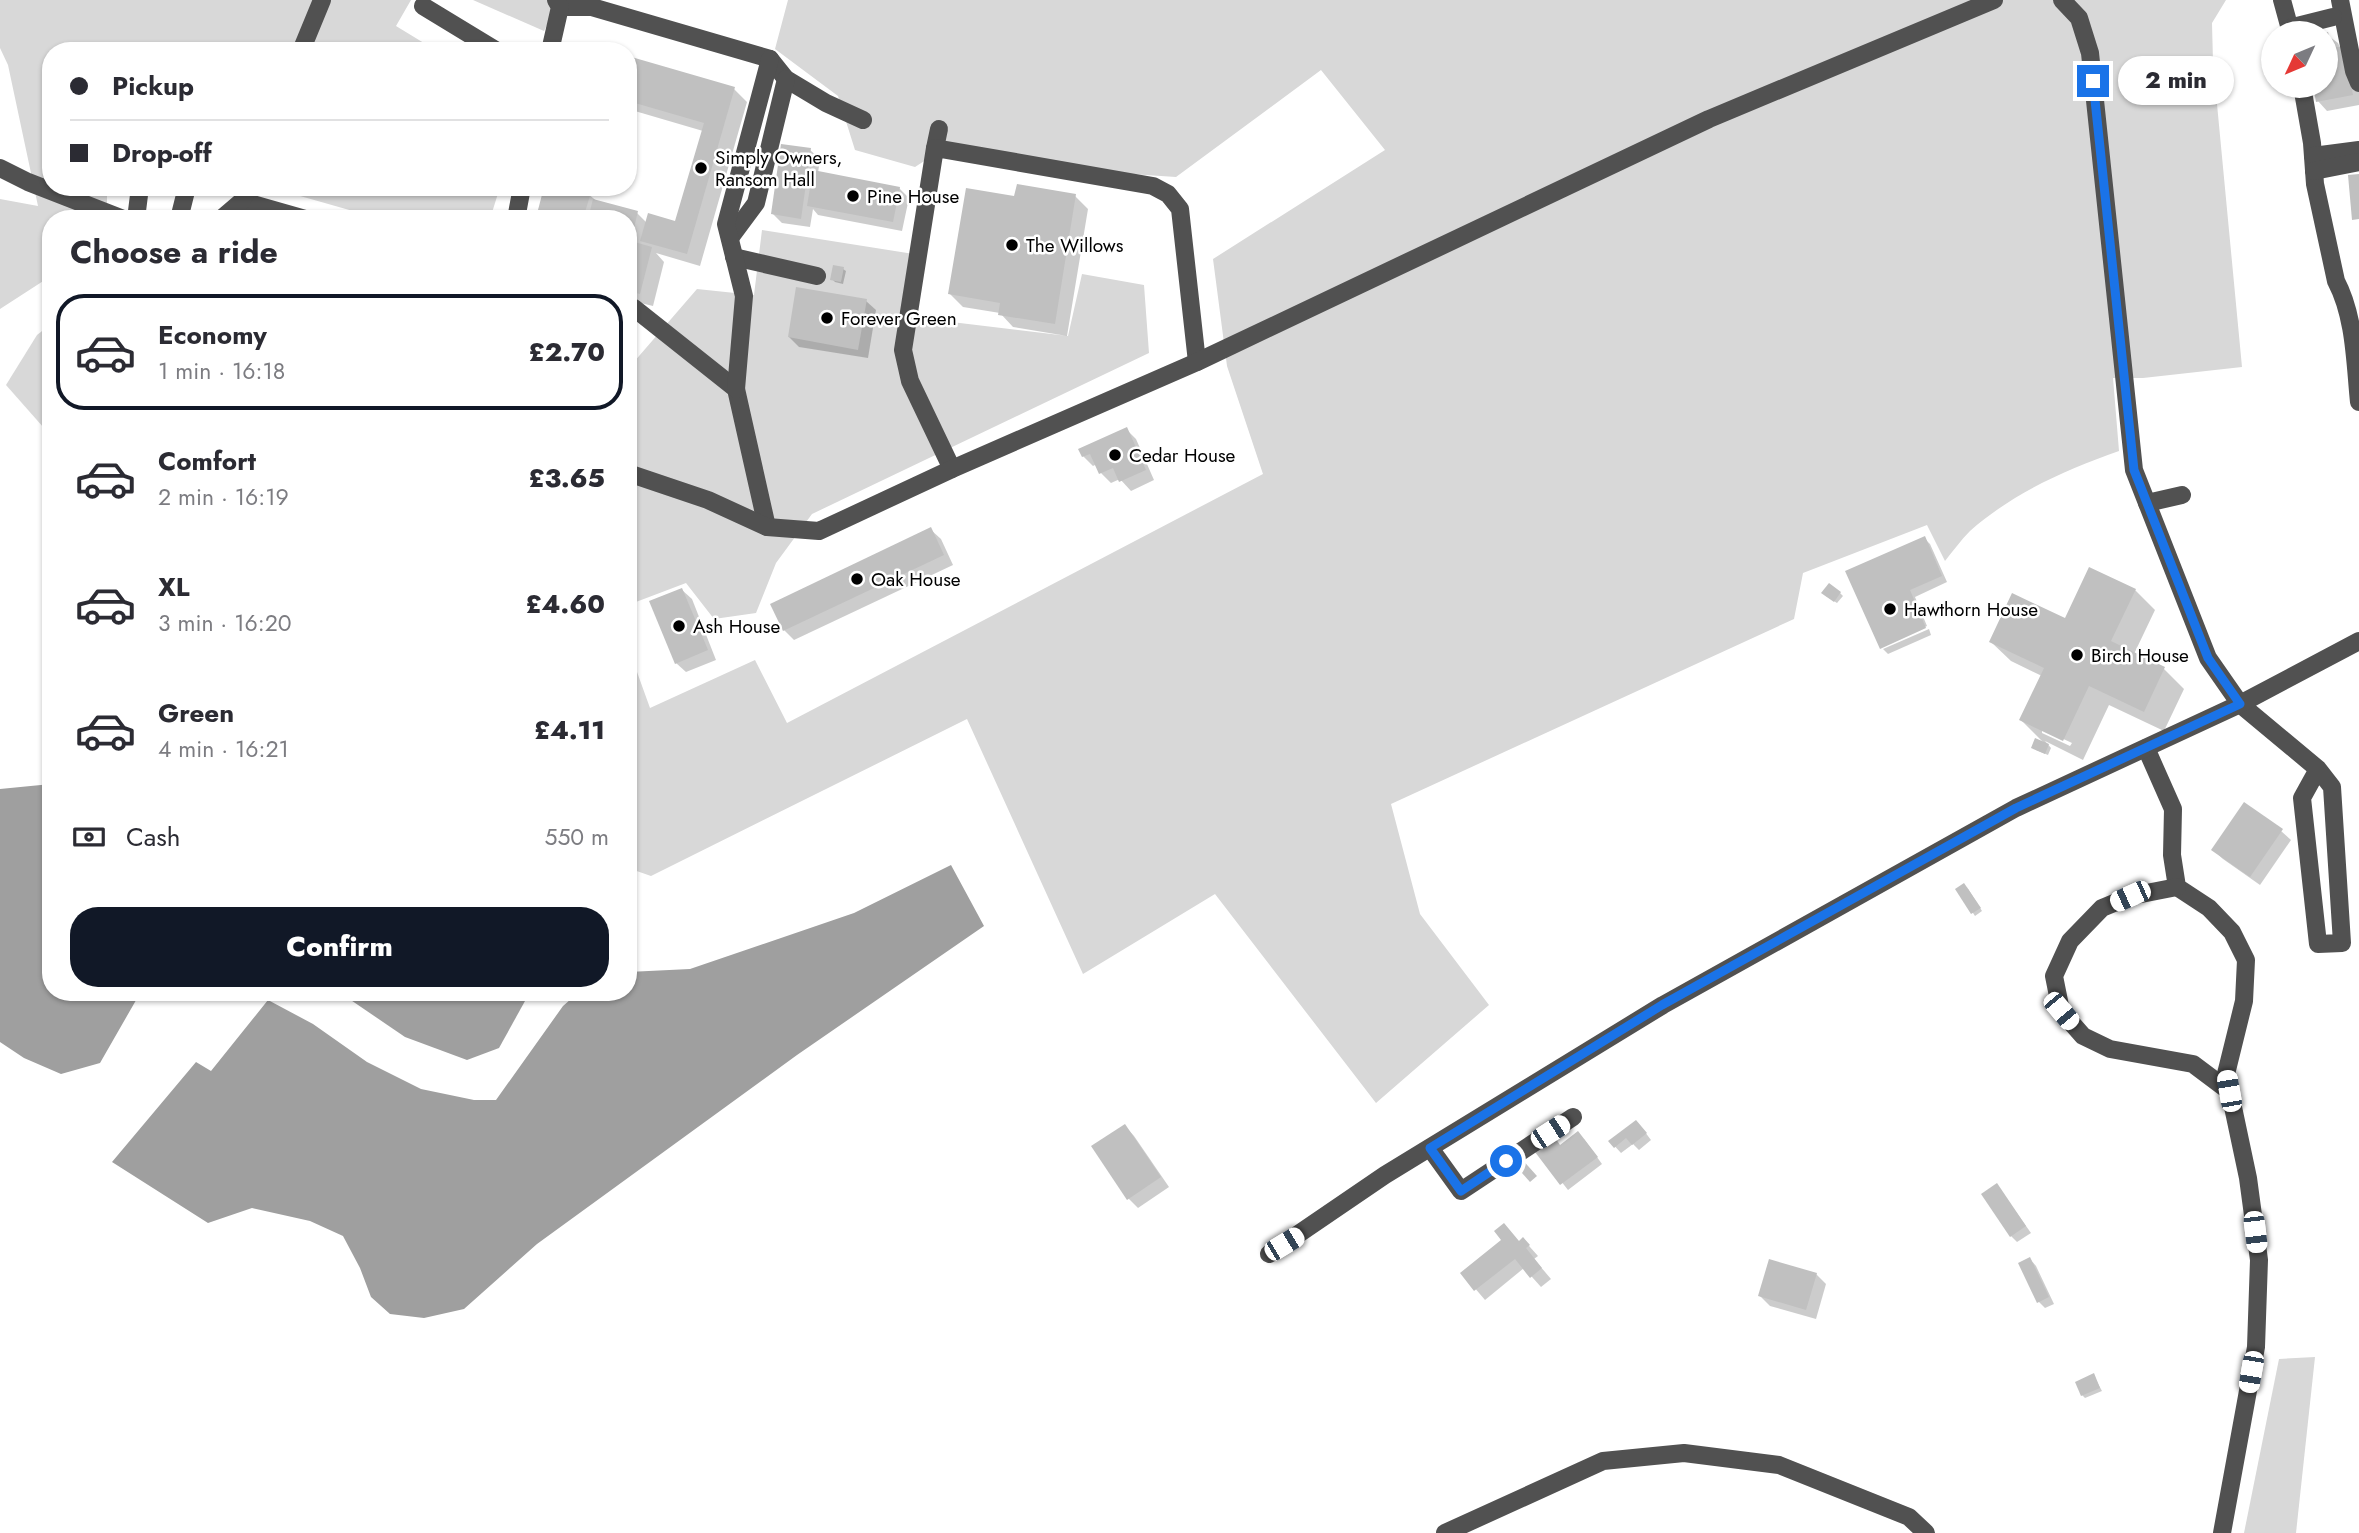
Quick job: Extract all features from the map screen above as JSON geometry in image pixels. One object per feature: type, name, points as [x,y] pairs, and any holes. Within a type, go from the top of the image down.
[{"type":"street","points":[[305,42],[322,0]]},
{"type":"street","points":[[637,476],[708,500],[767,527],[818,531],[1197,362],[1709,119],[1994,0]]},
{"type":"street","points":[[2062,0],[2079,19],[2090,53],[2134,470],[2208,658],[2240,704],[2318,769],[2332,787],[2342,943],[2318,944],[2302,797],[2318,769]]},
{"type":"street","points":[[2282,0],[2288,21]]},
{"type":"street","points":[[552,42],[558,4],[592,7],[770,59],[786,79],[826,103],[863,120]]},
{"type":"street","points":[[422,6],[482,42]]},
{"type":"street","points":[[2309,21],[2336,8],[2359,83]]},
{"type":"street","points":[[767,527],[736,389],[744,296],[726,224],[770,59]]},
{"type":"street","points":[[730,238],[757,203],[786,79]]},
{"type":"street","points":[[2304,98],[2336,281],[2348,312],[2357,368],[2359,402]]},
{"type":"street","points":[[939,129],[903,350],[910,381],[953,469]]},
{"type":"street","points":[[935,148],[1153,186],[1168,194],[1180,209],[1197,362]]},
{"type":"street","points":[[2314,163],[2359,150]]},
{"type":"street","points":[[2314,163],[2359,162]]},
{"type":"street","points":[[0,168],[42,187]]},
{"type":"street","points":[[64,196],[100,210]]},
{"type":"street","points":[[230,210],[243,196]]},
{"type":"street","points":[[250,196],[283,210]]},
{"type":"street","points":[[734,257],[817,276]]},
{"type":"street","points":[[637,310],[736,389]]},
{"type":"street","points":[[2147,503],[2182,495]]},
{"type":"street","points":[[1269,1254],[1385,1175],[1662,1005],[2016,808],[2240,704],[2359,641]]},
{"type":"street","points":[[2146,748],[2173,809],[2172,855],[2177,887]]},
{"type":"street","points":[[2221,1529],[2256,1347],[2259,1260],[2248,1178],[2226,1074],[2244,1002],[2246,960],[2232,932],[2209,908],[2177,887],[2130,896],[2102,908],[2070,941],[2054,976],[2061,1011],[2083,1036],[2110,1049],[2193,1064],[2229,1091]]},
{"type":"street","points":[[1430,1148],[1461,1191],[1573,1117]]},
{"type":"street","points":[[1445,1533],[1603,1461],[1684,1453],[1779,1465],[1909,1517],[1926,1533]]},
{"type":"shaded area","points":[[0,0],[411,0],[396,26],[422,42],[42,42],[42,196],[107,196],[107,210],[42,210],[42,282],[0,309],[0,199],[38,206],[8,65],[0,48]]},
{"type":"shaded area","points":[[473,0],[560,0],[544,31]]},
{"type":"shaded area","points":[[788,0],[2226,0],[2212,23],[2213,62],[2242,367],[2143,378],[2113,378],[2119,451],[2059,475],[2004,505],[1970,531],[1945,561],[1927,525],[1803,573],[1794,619],[1391,804],[1420,914],[1489,1005],[1376,1103],[1215,894],[1083,974],[967,719],[651,876],[637,871],[637,672],[650,708],[755,660],[787,723],[1263,474],[1227,366],[1213,259],[1385,150],[1321,70],[1176,177],[1116,173],[952,143],[915,167],[855,150],[838,96],[775,49]]},
{"type":"shaded area","points":[[300,196],[497,196],[493,210],[349,210]]},
{"type":"shaded area","points":[[762,230],[920,255],[910,317],[1068,336],[1082,274],[1144,285],[1149,353],[812,514],[776,563],[756,613],[714,619],[686,583],[637,602],[637,358],[697,289],[754,295]]},
{"type":"shaded area","points":[[42,331],[42,426],[6,385]]},
{"type":"shaded area","points":[[42,785],[42,1001],[136,1001],[100,1063],[61,1074],[24,1058],[0,1042],[0,789]]},
{"type":"shaded area","points":[[951,865],[984,926],[797,1055],[537,1244],[464,1309],[424,1318],[390,1314],[371,1297],[360,1268],[343,1236],[310,1221],[252,1208],[208,1223],[112,1162],[196,1062],[211,1071],[267,1001],[313,1024],[367,1062],[421,1089],[474,1100],[496,1100],[569,1001],[637,1001],[637,972],[690,969],[854,913]]},
{"type":"shaded area","points":[[352,1001],[525,1001],[499,1048],[467,1060],[405,1037]]},
{"type":"shaded area","points":[[2315,1357],[2296,1533],[2244,1533],[2279,1359]]},
{"type":"building","points":[[2344,46],[2353,95],[2338,98],[2338,47]]},
{"type":"building","name":"Simply Owners, Ransom Hall","points":[[637,59],[735,87],[687,254],[640,241],[648,213],[675,221],[704,123],[637,104]]},
{"type":"building","points":[[2315,98],[2337,98],[2316,102]]},
{"type":"building","points":[[781,144],[811,148],[801,219],[771,214]]},
{"type":"building","name":"Pine House","points":[[813,170],[900,187],[893,222],[807,206]]},
{"type":"building","points":[[2359,174],[2359,219],[2352,220],[2348,175]]},
{"type":"building","name":"The Willows","points":[[1017,184],[1076,194],[1055,324],[998,315],[1000,303],[948,294],[966,188],[1014,196]]},
{"type":"building","points":[[542,196],[590,196],[586,210],[538,210]]},
{"type":"building","points":[[593,199],[634,210],[590,210]]},
{"type":"building","points":[[637,243],[652,247],[640,294],[637,293]]},
{"type":"building","points":[[833,265],[844,267],[841,282],[830,280]]},
{"type":"building","name":"Forever Green","points":[[796,287],[867,299],[858,350],[788,337]]},
{"type":"building","name":"Cedar House","points":[[1127,427],[1146,470],[1119,482],[1113,468],[1099,474],[1090,454],[1082,457],[1078,449]]},
{"type":"building","name":"Oak House","points":[[931,527],[944,555],[783,631],[770,604]]},
{"type":"building","name":"Hawthorn House","points":[[1925,536],[1942,576],[1910,590],[1926,628],[1880,649],[1845,571]]},
{"type":"building","name":"Birch House","points":[[2089,567],[2136,589],[2111,641],[2165,667],[2144,712],[2089,686],[2063,741],[2019,720],[2044,668],[1989,642],[2012,593],[2065,618]]},
{"type":"building","points":[[1829,583],[1841,592],[1834,602],[1821,593]]},
{"type":"building","name":"Ash House","points":[[682,588],[708,650],[675,664],[649,601]]},
{"type":"building","points":[[2035,738],[2049,744],[2045,754],[2031,748]]},
{"type":"building","points":[[2244,802],[2283,829],[2250,877],[2211,850]]},
{"type":"building","points":[[1964,883],[1981,908],[1971,914],[1955,889]]},
{"type":"building","points":[[1636,1120],[1647,1133],[1632,1145],[1626,1138],[1614,1148],[1608,1141]]},
{"type":"building","points":[[1125,1124],[1161,1177],[1127,1200],[1091,1146]]},
{"type":"building","points":[[1578,1131],[1598,1157],[1560,1185],[1532,1148],[1552,1133],[1560,1145]]},
{"type":"building","points":[[1521,1158],[1537,1176],[1530,1182],[1514,1164]]},
{"type":"building","points":[[1997,1183],[2026,1226],[2010,1237],[1981,1194]]},
{"type":"building","points":[[1504,1223],[1519,1241],[1523,1237],[1530,1245],[1526,1248],[1542,1268],[1530,1278],[1515,1259],[1474,1291],[1460,1273],[1501,1240],[1494,1231]]},
{"type":"building","points":[[2030,1257],[2049,1297],[2037,1303],[2018,1263]]},
{"type":"building","points":[[1769,1259],[1817,1273],[1806,1310],[1758,1296]]},
{"type":"building","points":[[2094,1373],[2100,1388],[2081,1396],[2075,1382]]},
{"type":"place","name":"Simply Owners, Ransom Hall","points":[[701,168]]},
{"type":"place","name":"Pine House","points":[[853,196]]},
{"type":"place","name":"The Willows","points":[[1012,245]]},
{"type":"place","name":"Forever Green","points":[[827,318]]},
{"type":"place","name":"Cedar House","points":[[1115,455]]},
{"type":"place","name":"Oak House","points":[[857,579]]},
{"type":"place","name":"Hawthorn House","points":[[1890,609]]},
{"type":"place","name":"Ash House","points":[[679,626]]},
{"type":"place","name":"Birch House","points":[[2077,655]]},
{"type":"route","points":[[1506,1161],[1461,1191],[1430,1148],[1662,1005],[2016,808],[2240,704],[2208,658],[2134,470],[2093,81]]}]
